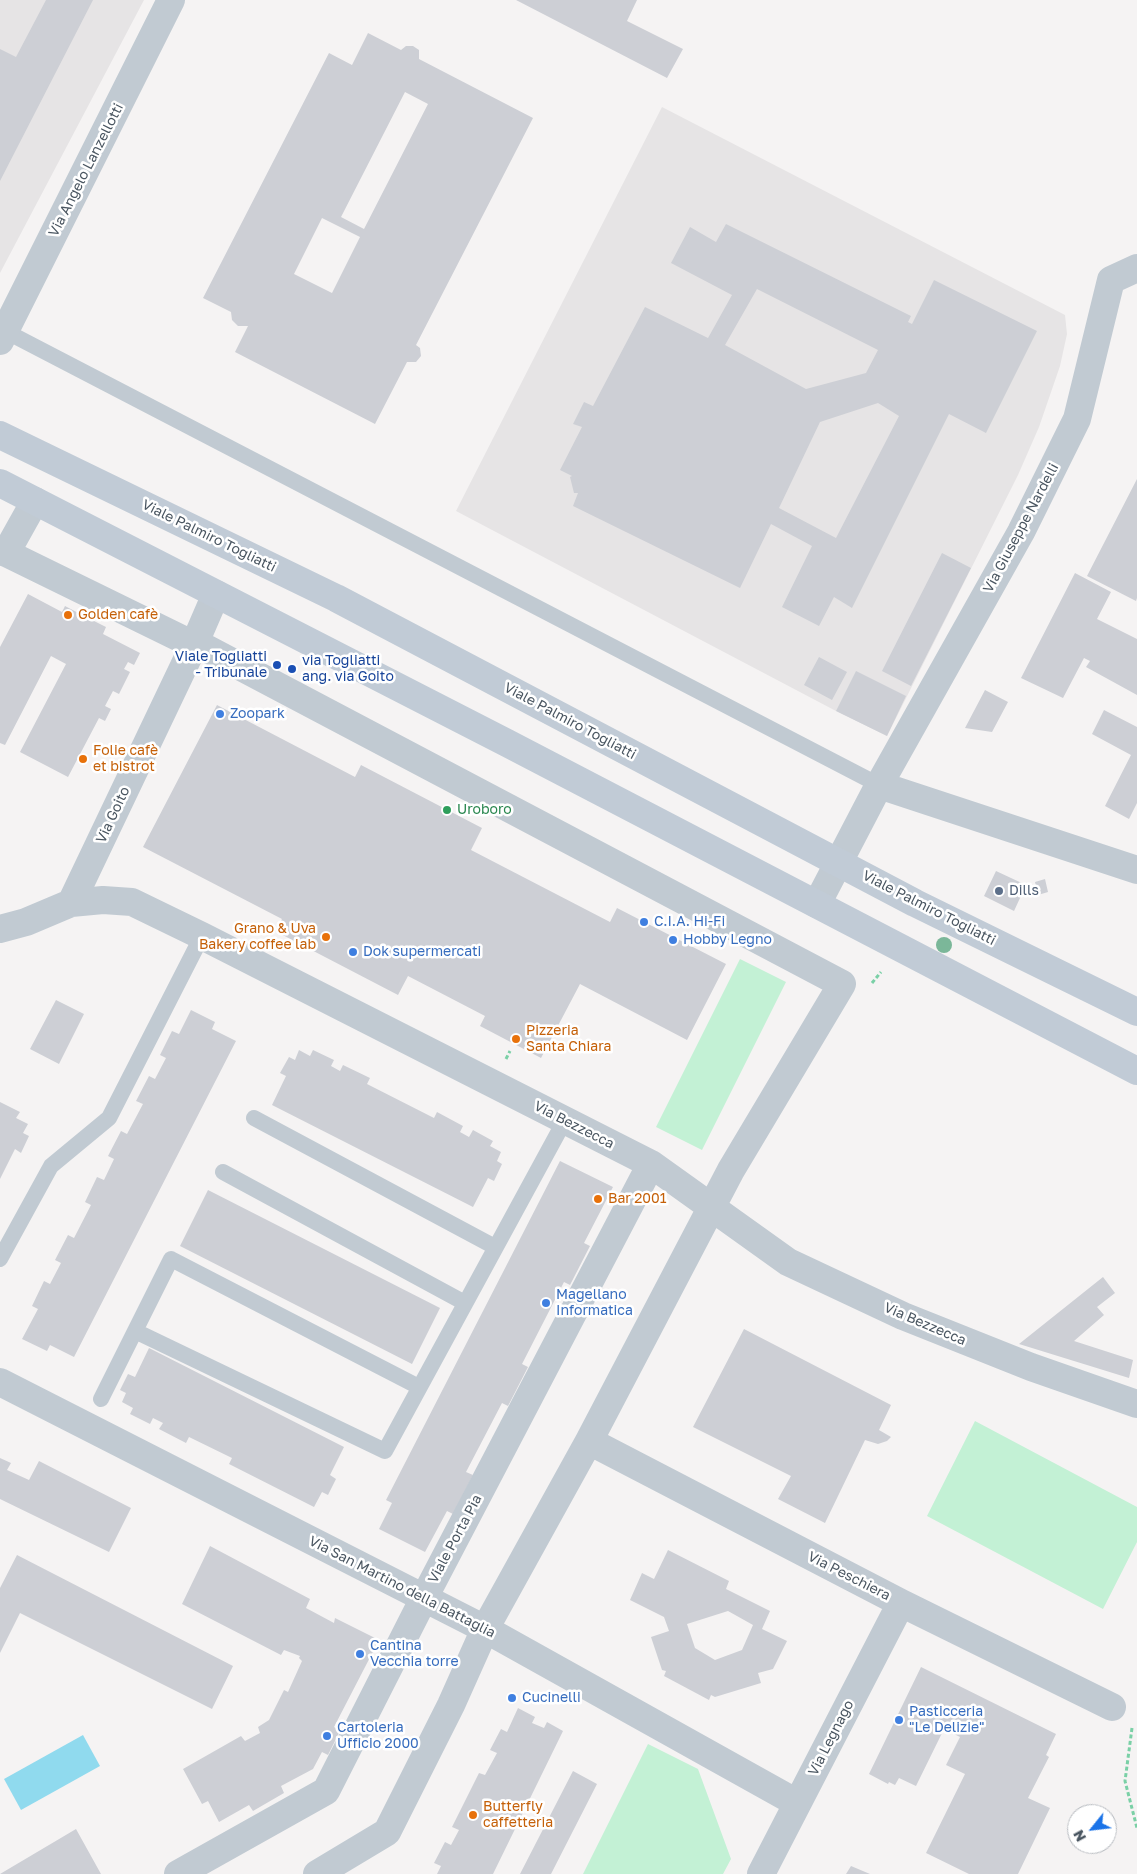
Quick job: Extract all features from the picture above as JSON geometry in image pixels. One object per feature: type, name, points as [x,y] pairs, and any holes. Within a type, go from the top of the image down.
[{"type":"street","name":"Via Angelo Lanzellotti","points":[[2,336],[171,0]]},
{"type":"street","name":"Via Giuseppe Nardelli","points":[[817,904],[879,785],[1021,532],[1077,419],[1111,280],[1137,268]]},
{"type":"street","name":"Viale Palmiro Togliatti","points":[[0,435],[336,598],[915,903],[1137,1012]]},
{"type":"street","points":[[0,483],[1137,1071]]},
{"type":"street","points":[[35,501],[3,551],[194,644],[842,984],[711,1207],[589,1441],[486,1629],[451,1705],[387,1832],[317,1874]]},
{"type":"street","points":[[194,644],[216,594]]},
{"type":"street","name":"Via Goito","points":[[71,903],[194,644]]},
{"type":"street","points":[[879,785],[1137,870]]},
{"type":"street","name":"Via Bezzecca","points":[[0,928],[26,922],[71,903],[103,900],[132,902],[651,1164],[788,1262],[903,1316],[1031,1367],[1137,1404]]},
{"type":"street","name":"Viale Porta Pia","points":[[178,1874],[326,1792],[424,1598],[651,1164]]},
{"type":"street","name":"Via San Martino della Battaglia","points":[[0,1382],[486,1629],[797,1803]]},
{"type":"street","name":"Via Peschiera","points":[[589,1441],[900,1603],[1112,1707]]},
{"type":"street","name":"Via Legnago","points":[[761,1874],[900,1603]]},
{"type":"lane","points":[[2,336],[879,785]]},
{"type":"lane","points":[[0,1259],[51,1166],[109,1118],[202,936]]},
{"type":"lane","points":[[254,1118],[495,1247]]},
{"type":"lane","points":[[136,1331],[385,1451],[565,1120]]},
{"type":"lane","points":[[223,1172],[465,1303]]},
{"type":"lane","points":[[101,1399],[171,1259],[419,1387]]},
{"type":"path","points":[[1133,1723],[1125,1781],[1137,1828]]},
{"type":"shaded area","points":[[0,0],[144,0],[0,273]]},
{"type":"shaded area","points":[[662,107],[1065,315],[1067,334],[1060,366],[1039,427],[1018,475],[887,736],[456,511]]},
{"type":"green space","points":[[740,959],[786,982],[702,1150],[656,1127]]},
{"type":"green space","points":[[975,1421],[1137,1507],[1137,1542],[1103,1609],[927,1516]]},
{"type":"green space","points":[[648,1744],[698,1769],[731,1859],[723,1874],[583,1874]]},
{"type":"water","points":[[83,1735],[100,1766],[21,1810],[4,1779]]},
{"type":"building","points":[[46,0],[93,0],[0,181],[0,49],[16,57]]},
{"type":"building","points":[[516,0],[637,0],[627,21],[683,49],[667,78]]},
{"type":"building","points":[[368,33],[401,50],[406,46],[413,46],[419,50],[419,59],[533,118],[416,345],[420,348],[421,356],[416,362],[407,362],[375,424],[235,352],[248,326],[238,326],[232,320],[231,312],[203,298],[329,53],[352,65]],"holes":[[[405,92],[428,104],[364,229],[341,217]],[[322,218],[360,237],[332,293],[294,274]]]},
{"type":"building","points":[[726,224],[911,316],[908,322],[912,324],[934,280],[1037,331],[986,433],[949,414],[852,608],[834,597],[819,626],[782,607],[812,546],[771,524],[740,588],[573,506],[578,493],[574,493],[570,477],[572,476],[560,470],[582,427],[573,424],[584,402],[593,406],[645,307],[708,338],[732,295],[671,263],[690,227],[716,242]],"holes":[[[757,289],[878,350],[866,373],[806,389],[725,345]],[[878,403],[899,416],[836,538],[779,508],[820,422]]]},
{"type":"building","points":[[1137,479],[1137,598],[1136,601],[1087,576]]},
{"type":"building","points":[[942,553],[971,568],[911,686],[882,671]]},
{"type":"building","points":[[1075,573],[1111,592],[1097,619],[1137,639],[1137,695],[1086,667],[1090,661],[1084,658],[1063,698],[1021,678]]},
{"type":"building","points":[[28,594],[62,612],[65,606],[106,627],[103,634],[140,653],[134,665],[128,662],[124,669],[130,672],[119,694],[113,691],[105,706],[111,709],[105,721],[99,718],[68,777],[20,752],[66,664],[51,656],[5,745],[0,743],[0,647]]},
{"type":"building","points":[[819,657],[847,672],[832,700],[804,685]]},
{"type":"building","points":[[856,671],[906,696],[887,736],[836,711]]},
{"type":"building","points":[[985,690],[1008,702],[992,732],[965,728]]},
{"type":"building","points":[[217,705],[355,777],[361,765],[482,828],[471,850],[610,922],[617,908],[726,964],[687,1040],[580,984],[541,1058],[480,1026],[485,1016],[408,976],[398,995],[275,931],[282,919],[143,847]]},
{"type":"building","points":[[1104,710],[1137,727],[1137,803],[1129,819],[1105,806],[1131,755],[1092,734]]},
{"type":"building","points":[[996,871],[1026,885],[1014,911],[984,896]]},
{"type":"building","points":[[1045,879],[1048,892],[1038,895],[1035,882]]},
{"type":"building","points":[[56,1000],[84,1014],[59,1064],[30,1049]]},
{"type":"building","points":[[191,1010],[215,1022],[212,1029],[236,1041],[74,1357],[50,1345],[47,1351],[22,1339],[38,1309],[32,1306],[44,1281],[50,1284],[61,1263],[55,1260],[68,1235],[74,1238],[91,1205],[85,1202],[97,1177],[104,1180],[114,1159],[108,1156],[121,1131],[127,1134],[143,1104],[136,1101],[149,1076],[155,1079],[166,1058],[160,1055],[172,1031],[179,1034]]},
{"type":"building","points":[[299,1050],[310,1056],[313,1050],[334,1060],[331,1066],[340,1071],[343,1065],[370,1078],[367,1084],[434,1118],[437,1112],[463,1126],[460,1132],[469,1137],[473,1130],[493,1141],[490,1146],[501,1152],[497,1161],[502,1164],[494,1181],[488,1178],[473,1207],[272,1105],[286,1076],[280,1073],[289,1057],[295,1060]]},
{"type":"building","points":[[0,1102],[20,1112],[16,1118],[28,1124],[23,1133],[29,1136],[21,1153],[15,1149],[0,1179]]},
{"type":"building","points":[[560,1161],[613,1187],[584,1243],[590,1246],[570,1285],[564,1282],[522,1364],[528,1367],[508,1406],[502,1403],[466,1472],[473,1475],[453,1514],[447,1511],[425,1552],[379,1529],[392,1503],[386,1500]]},
{"type":"building","points":[[208,1190],[440,1308],[412,1364],[180,1246]]},
{"type":"building","points":[[1103,1277],[1115,1293],[1097,1307],[1104,1315],[1074,1341],[1133,1360],[1129,1378],[1019,1344]]},
{"type":"building","points":[[744,1329],[891,1405],[879,1430],[891,1437],[887,1441],[878,1444],[865,1440],[825,1523],[778,1499],[791,1476],[693,1427]]},
{"type":"building","points":[[149,1348],[344,1447],[330,1475],[336,1479],[328,1495],[322,1492],[314,1507],[229,1464],[232,1458],[189,1437],[186,1443],[159,1429],[163,1423],[153,1418],[150,1424],[130,1414],[133,1408],[122,1402],[126,1393],[120,1390],[128,1374],[135,1377]]},
{"type":"building","points":[[0,1458],[11,1463],[7,1470],[29,1480],[39,1461],[131,1508],[109,1552],[0,1499]]},
{"type":"building","points":[[210,1546],[310,1599],[306,1608],[334,1623],[335,1618],[379,1640],[334,1727],[340,1731],[328,1755],[322,1752],[313,1769],[281,1786],[284,1793],[253,1811],[249,1805],[219,1822],[208,1801],[202,1804],[183,1769],[241,1736],[245,1741],[260,1733],[258,1727],[269,1720],[284,1690],[288,1692],[302,1661],[299,1658],[300,1656],[284,1650],[281,1655],[182,1604]]},
{"type":"building","points":[[668,1550],[729,1581],[726,1589],[770,1611],[762,1629],[787,1641],[773,1669],[758,1673],[761,1683],[715,1697],[711,1695],[709,1700],[664,1676],[666,1671],[662,1670],[651,1637],[669,1631],[664,1617],[630,1600],[642,1573],[654,1579]],"holes":[[[728,1611],[753,1625],[742,1650],[715,1660],[695,1648],[687,1624]]]},
{"type":"building","points":[[17,1555],[233,1666],[212,1709],[20,1613],[0,1653],[0,1588]]},
{"type":"building","points":[[921,1667],[1056,1734],[1046,1755],[1049,1757],[1028,1798],[1050,1808],[1018,1874],[969,1874],[926,1853],[965,1774],[946,1765],[960,1737],[944,1729],[916,1786],[899,1778],[895,1785],[889,1782],[888,1784],[869,1774]]},
{"type":"building","points":[[518,1708],[535,1717],[532,1723],[544,1728],[547,1722],[563,1731],[493,1874],[437,1874],[441,1866],[434,1863],[445,1842],[451,1845],[459,1830],[452,1827],[479,1773],[485,1775],[497,1753],[490,1750],[501,1729],[507,1732]]},
{"type":"building","points":[[573,1771],[597,1784],[551,1874],[520,1874]]},
{"type":"building","points":[[76,1829],[101,1874],[0,1874]]},
{"type":"building","points":[[851,1866],[870,1874],[846,1874]]},
{"type":"place","name":"Golden cafè","points":[[68,615]]},
{"type":"place","name":"Viale Togliatti - Tribunale","points":[[277,665]]},
{"type":"place","name":"via Togliatti ang. via Goito","points":[[292,669]]},
{"type":"place","name":"Zoopark","points":[[220,714]]},
{"type":"place","name":"Folie cafè et bistrot","points":[[83,759]]},
{"type":"place","name":"Uroboro","points":[[447,810]]},
{"type":"place","name":"Dills","points":[[999,891]]},
{"type":"place","name":"C.I.A. Hi-Fi","points":[[644,922]]},
{"type":"place","name":"Grano & Uva Bakery coffee lab","points":[[326,937]]},
{"type":"place","name":"Hobby Legno","points":[[673,940]]},
{"type":"place","name":"Dok supermercati","points":[[353,952]]},
{"type":"place","name":"Pizzeria Santa Chiara","points":[[516,1039]]},
{"type":"place","name":"Bar 2001","points":[[598,1199]]},
{"type":"place","name":"Magellano Informatica","points":[[546,1303]]},
{"type":"place","name":"Cantina Vecchia torre","points":[[360,1654]]},
{"type":"place","name":"Cucinelli","points":[[512,1698]]},
{"type":"place","name":"Pasticceria \"Le Delizie\"","points":[[899,1720]]},
{"type":"place","name":"Cartoleria Ufficio 2000","points":[[327,1736]]},
{"type":"place","name":"Butterfly caffetteria","points":[[473,1815]]}]
